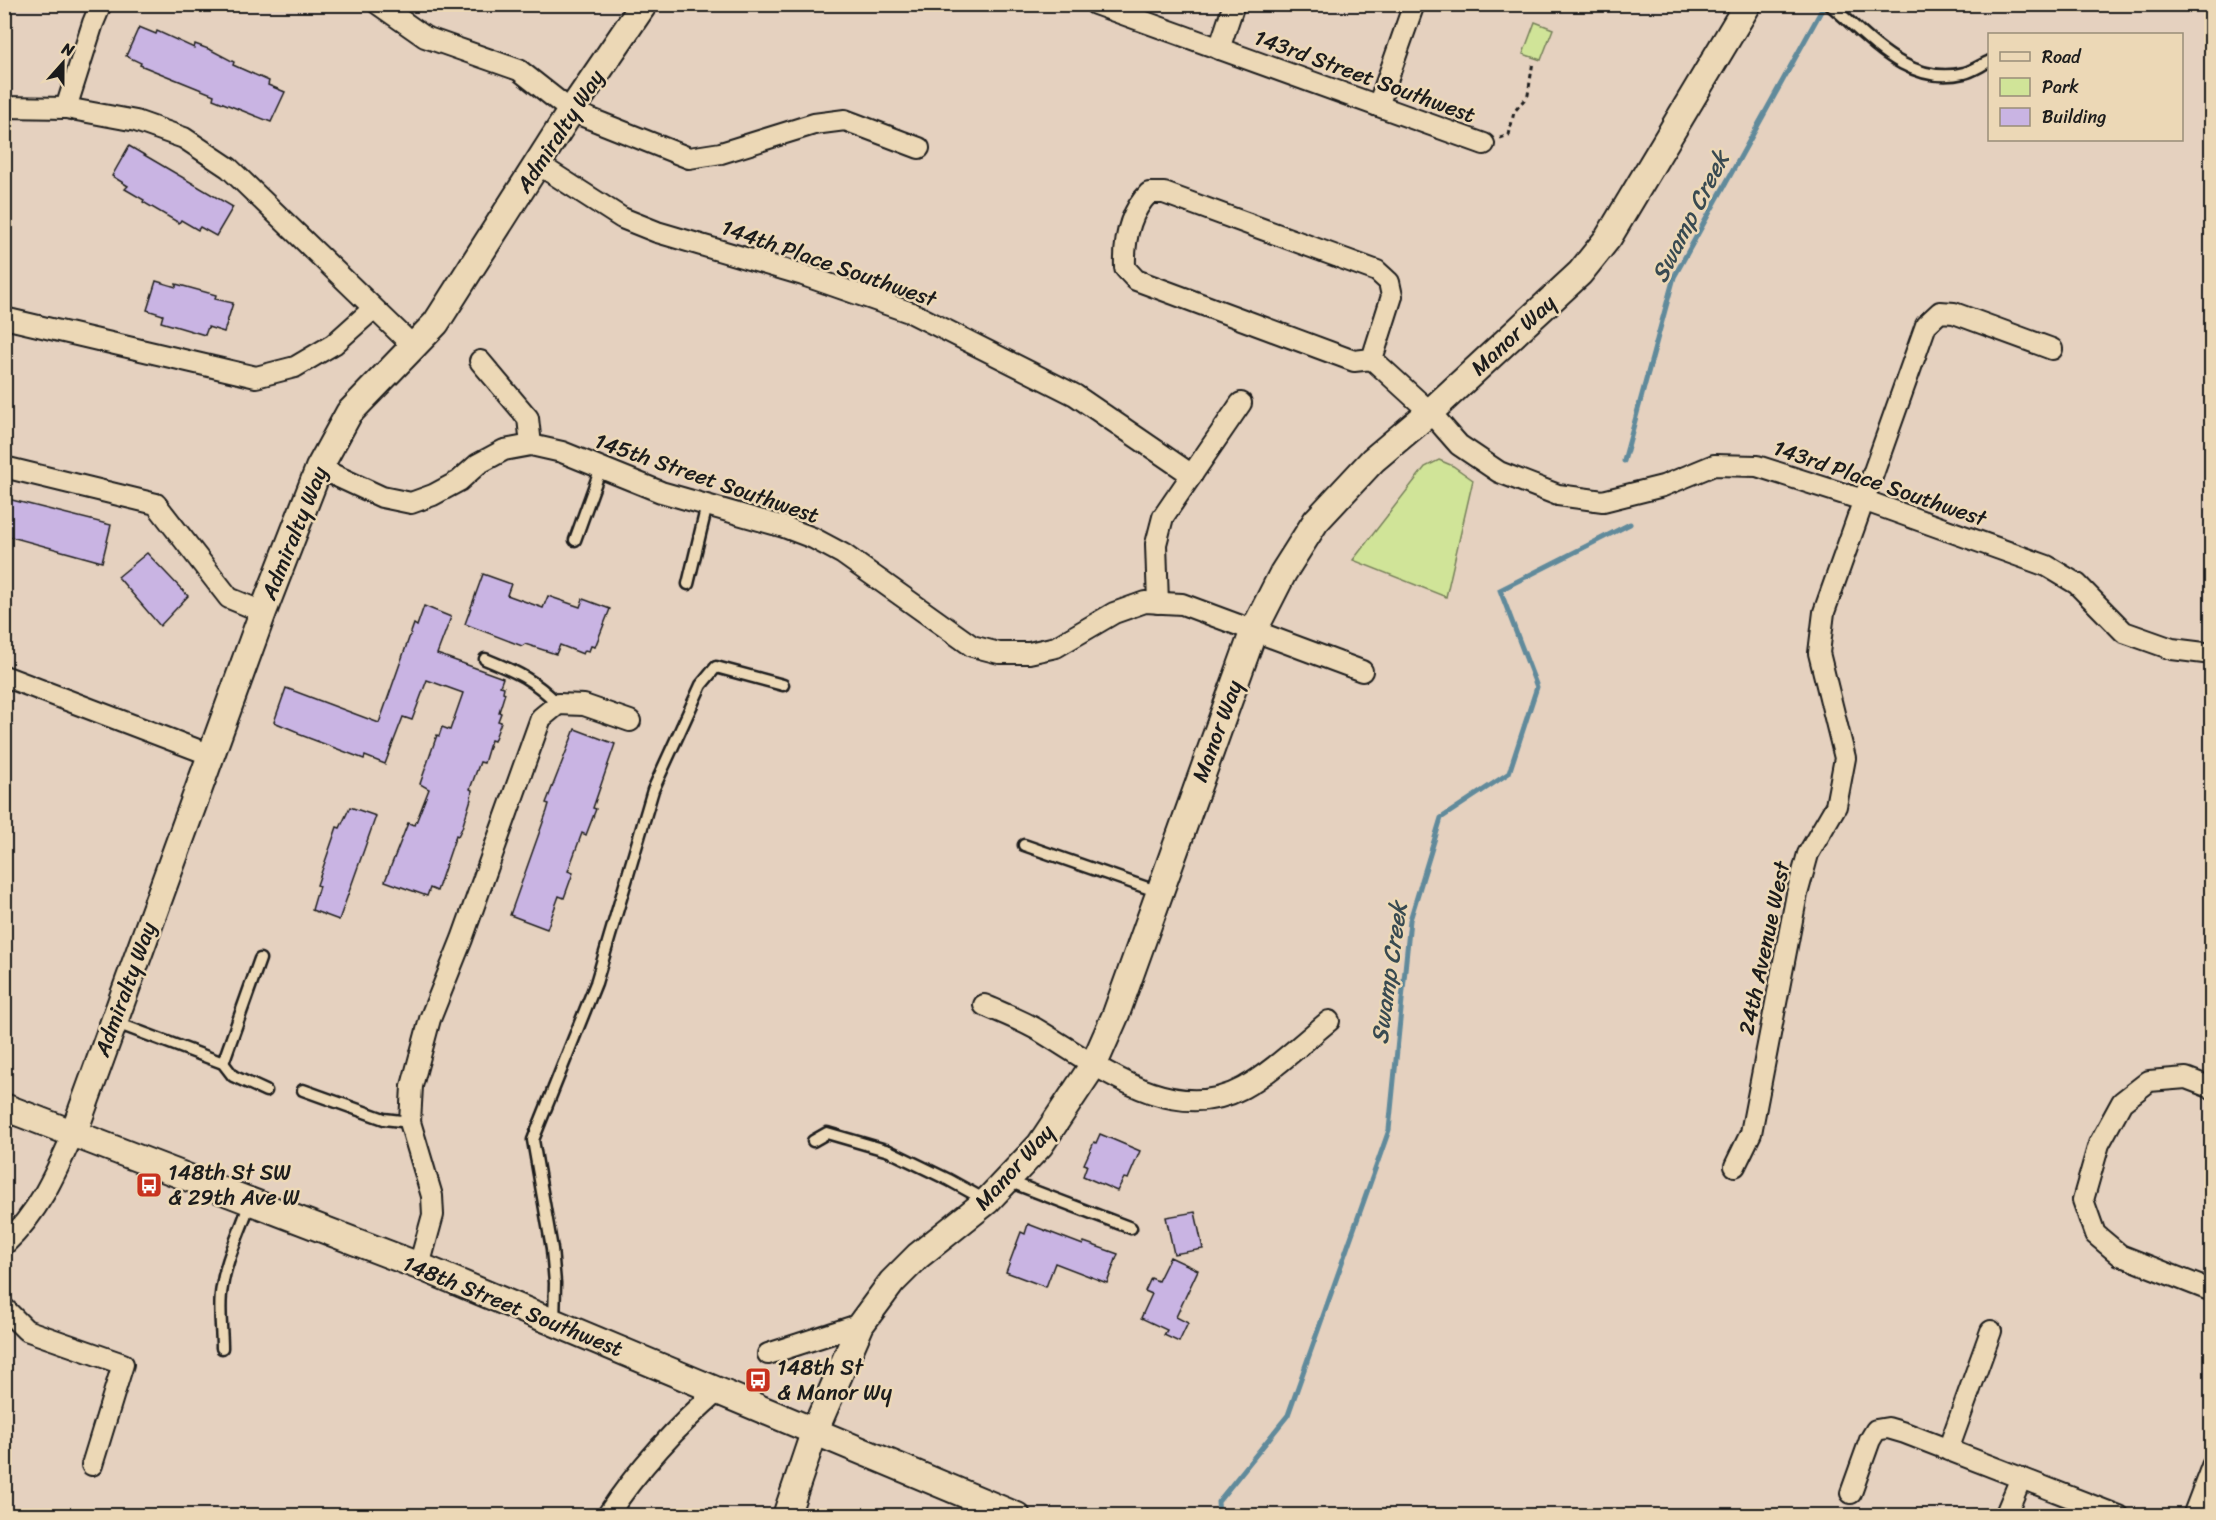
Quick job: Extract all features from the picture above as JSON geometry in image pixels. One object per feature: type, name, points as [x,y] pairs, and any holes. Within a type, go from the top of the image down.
[{"type":"street","points":[[66,108],[101,4]]},
{"type":"street","points":[[378,4],[425,37],[519,70],[571,111],[689,158],[722,153],[814,124],[845,120],[919,148]]},
{"type":"street","name":"Admiralty Way","points":[[74,1132],[263,612],[319,468],[349,413],[436,323],[571,111],[644,4]]},
{"type":"street","name":"143rd Street Southwest","points":[[1095,4],[1143,13],[1219,49],[1484,144]]},
{"type":"street","points":[[1219,49],[1234,4]]},
{"type":"street","points":[[1378,106],[1414,4]]},
{"type":"street","name":"Manor Way","points":[[786,1515],[815,1430],[861,1324],[892,1282],[918,1256],[987,1202],[1040,1145],[1094,1064],[1116,1014],[1254,630],[1283,573],[1316,521],[1373,460],[1430,412],[1580,273],[1608,238],[1748,4]]},
{"type":"street","points":[[4,107],[66,108],[136,121],[184,138],[229,168],[413,346]]},
{"type":"street","name":"144th Place Southwest","points":[[538,164],[622,218],[657,231],[803,274],[912,313],[1075,395],[1192,475]]},
{"type":"street","points":[[1149,193],[1164,193],[1377,271],[1389,282],[1392,296],[1372,359],[1354,361],[1136,280],[1125,268],[1124,246],[1134,216],[1142,201],[1149,193]]},
{"type":"street","points":[[4,318],[256,377],[295,367],[334,344],[373,309]]},
{"type":"street","name":"24th Avenue West","points":[[1735,1166],[1750,1133],[1797,894],[1808,854],[1836,806],[1845,758],[1820,653],[1824,612],[1926,325],[1940,312],[1954,313],[2052,349]]},
{"type":"street","name":"143rd Place Southwest","points":[[1372,359],[1430,412],[1460,445],[1499,472],[1558,495],[1603,501],[1663,486],[1714,465],[1757,466],[1863,500],[2047,566],[2077,584],[2124,632],[2172,649],[2211,654]]},
{"type":"street","points":[[480,361],[528,418],[531,445]]},
{"type":"street","points":[[1158,603],[1156,544],[1163,517],[1241,403]]},
{"type":"street","name":"145th Street Southwest","points":[[319,468],[382,498],[411,503],[433,495],[459,481],[478,464],[504,450],[531,445],[562,452],[661,492],[784,527],[813,538],[843,554],[972,646],[999,653],[1029,653],[1056,647],[1114,613],[1145,602],[1182,604],[1254,630]]},
{"type":"street","points":[[4,467],[156,504],[229,598],[263,612]]},
{"type":"street","points":[[1254,630],[1362,671]]},
{"type":"street","points":[[4,676],[211,755]]},
{"type":"street","points":[[419,1266],[433,1215],[432,1196],[410,1122],[412,1086],[430,1019],[462,939],[542,718],[558,704],[584,705],[630,721]]},
{"type":"street","points":[[984,1005],[1035,1028],[1094,1064],[1162,1097],[1185,1101],[1214,1099],[1242,1089],[1329,1021]]},
{"type":"street","points":[[2211,1088],[2186,1078],[2149,1081],[2122,1102],[2099,1144],[2083,1200],[2095,1234],[2120,1255],[2211,1291]]},
{"type":"street","name":"148th Street Southwest","points":[[4,1107],[419,1266],[815,1430],[1012,1515]]},
{"type":"street","points":[[4,1245],[24,1226],[52,1183],[74,1132]]},
{"type":"street","points":[[4,1308],[26,1330],[123,1364],[92,1465]]},
{"type":"street","points":[[768,1354],[861,1324]]},
{"type":"street","points":[[1948,1450],[1991,1331]]},
{"type":"street","points":[[608,1515],[620,1496],[689,1415],[719,1390]]},
{"type":"street","points":[[1851,1493],[1870,1440],[1876,1430],[1888,1428],[2119,1515]]},
{"type":"street","points":[[2193,1515],[2206,1496],[2211,1466]]},
{"type":"street","points":[[2005,1515],[2021,1478]]},
{"type":"lane","points":[[1831,7],[1891,58],[1914,70],[1940,76],[1965,73],[1988,62]]},
{"type":"lane","points":[[575,540],[601,468]]},
{"type":"lane","points":[[688,584],[707,505]]},
{"type":"lane","points":[[485,659],[519,673],[539,686],[558,704]]},
{"type":"lane","points":[[554,1323],[555,1283],[552,1249],[533,1140],[596,983],[653,790],[700,685],[716,667],[783,685]]},
{"type":"lane","points":[[1024,846],[1159,892]]},
{"type":"lane","points":[[223,1063],[260,959]]},
{"type":"lane","points":[[113,1022],[223,1063],[233,1076],[266,1091]]},
{"type":"lane","points":[[303,1090],[384,1119],[410,1122]]},
{"type":"lane","points":[[813,1141],[827,1133],[889,1151],[949,1180],[987,1202]]},
{"type":"lane","points":[[1008,1180],[1131,1228]]},
{"type":"lane","points":[[222,1348],[221,1288],[250,1202]]},
{"type":"path","points":[[1484,144],[1509,135],[1514,112],[1528,95],[1533,61]]},
{"type":"green space","points":[[1535,22],[1553,29],[1541,60],[1523,54]]},
{"type":"green space","points":[[1439,460],[1453,466],[1473,480],[1446,597],[1353,560],[1425,467]]},
{"type":"building","points":[[139,27],[156,34],[157,31],[194,48],[195,44],[211,50],[234,62],[233,65],[269,81],[268,85],[285,92],[271,122],[213,99],[214,95],[140,65],[141,63],[126,56]]},
{"type":"building","points":[[129,146],[233,207],[216,236],[200,227],[198,230],[181,220],[179,223],[143,202],[144,200],[125,189],[128,186],[112,176]]},
{"type":"building","points":[[156,281],[216,295],[215,299],[233,303],[224,332],[208,327],[205,335],[161,322],[163,315],[147,310]]},
{"type":"building","points":[[4,498],[111,525],[102,562],[4,535]]},
{"type":"building","points":[[147,553],[188,596],[160,626],[118,577]]},
{"type":"building","points":[[483,574],[511,584],[507,595],[543,608],[548,596],[580,607],[583,599],[610,609],[595,647],[591,646],[589,651],[585,650],[583,654],[560,645],[556,654],[525,644],[522,646],[465,624]]},
{"type":"building","points":[[424,606],[451,617],[437,654],[503,678],[500,686],[504,687],[503,692],[505,693],[499,712],[501,713],[498,721],[501,722],[494,741],[491,740],[484,763],[480,762],[470,789],[472,790],[471,799],[462,828],[458,836],[456,835],[437,891],[430,888],[427,896],[385,881],[408,823],[415,825],[429,789],[420,784],[437,735],[439,736],[442,727],[450,730],[463,693],[427,680],[412,720],[403,717],[385,764],[365,756],[364,759],[298,734],[274,722],[286,688],[379,723],[414,624],[417,626]]},
{"type":"building","points":[[575,729],[615,744],[593,808],[596,809],[586,835],[582,833],[568,871],[573,873],[564,898],[559,896],[547,929],[510,915],[547,811],[549,804],[546,803]]},
{"type":"building","points":[[350,807],[376,816],[339,920],[312,910],[319,886],[317,885],[337,827],[340,828]]},
{"type":"building","points":[[1100,1134],[1140,1151],[1128,1179],[1124,1178],[1117,1191],[1083,1176],[1087,1165],[1084,1164]]},
{"type":"building","points":[[1195,1212],[1203,1249],[1174,1254],[1166,1217]]},
{"type":"building","points":[[1028,1224],[1083,1245],[1084,1242],[1118,1254],[1107,1283],[1055,1263],[1046,1287],[1006,1272],[1021,1232],[1025,1234]]},
{"type":"building","points":[[1170,1257],[1198,1270],[1176,1317],[1188,1323],[1179,1342],[1164,1335],[1167,1330],[1141,1318],[1152,1294],[1145,1291],[1151,1278],[1158,1281]]},
{"type":"waterway","name":"Swamp Creek","points":[[1624,461],[1674,277],[1825,4]]},
{"type":"waterway","name":"Swamp Creek","points":[[1219,1516],[1218,1502],[1288,1415],[1389,1130],[1410,920],[1441,818],[1509,773],[1537,687],[1500,590],[1630,524]]},
{"type":"place","name":"148th St SW & 29th Ave W","points":[[149,1185]]},
{"type":"place","name":"148th St & Manor Wy","points":[[758,1380]]}]
